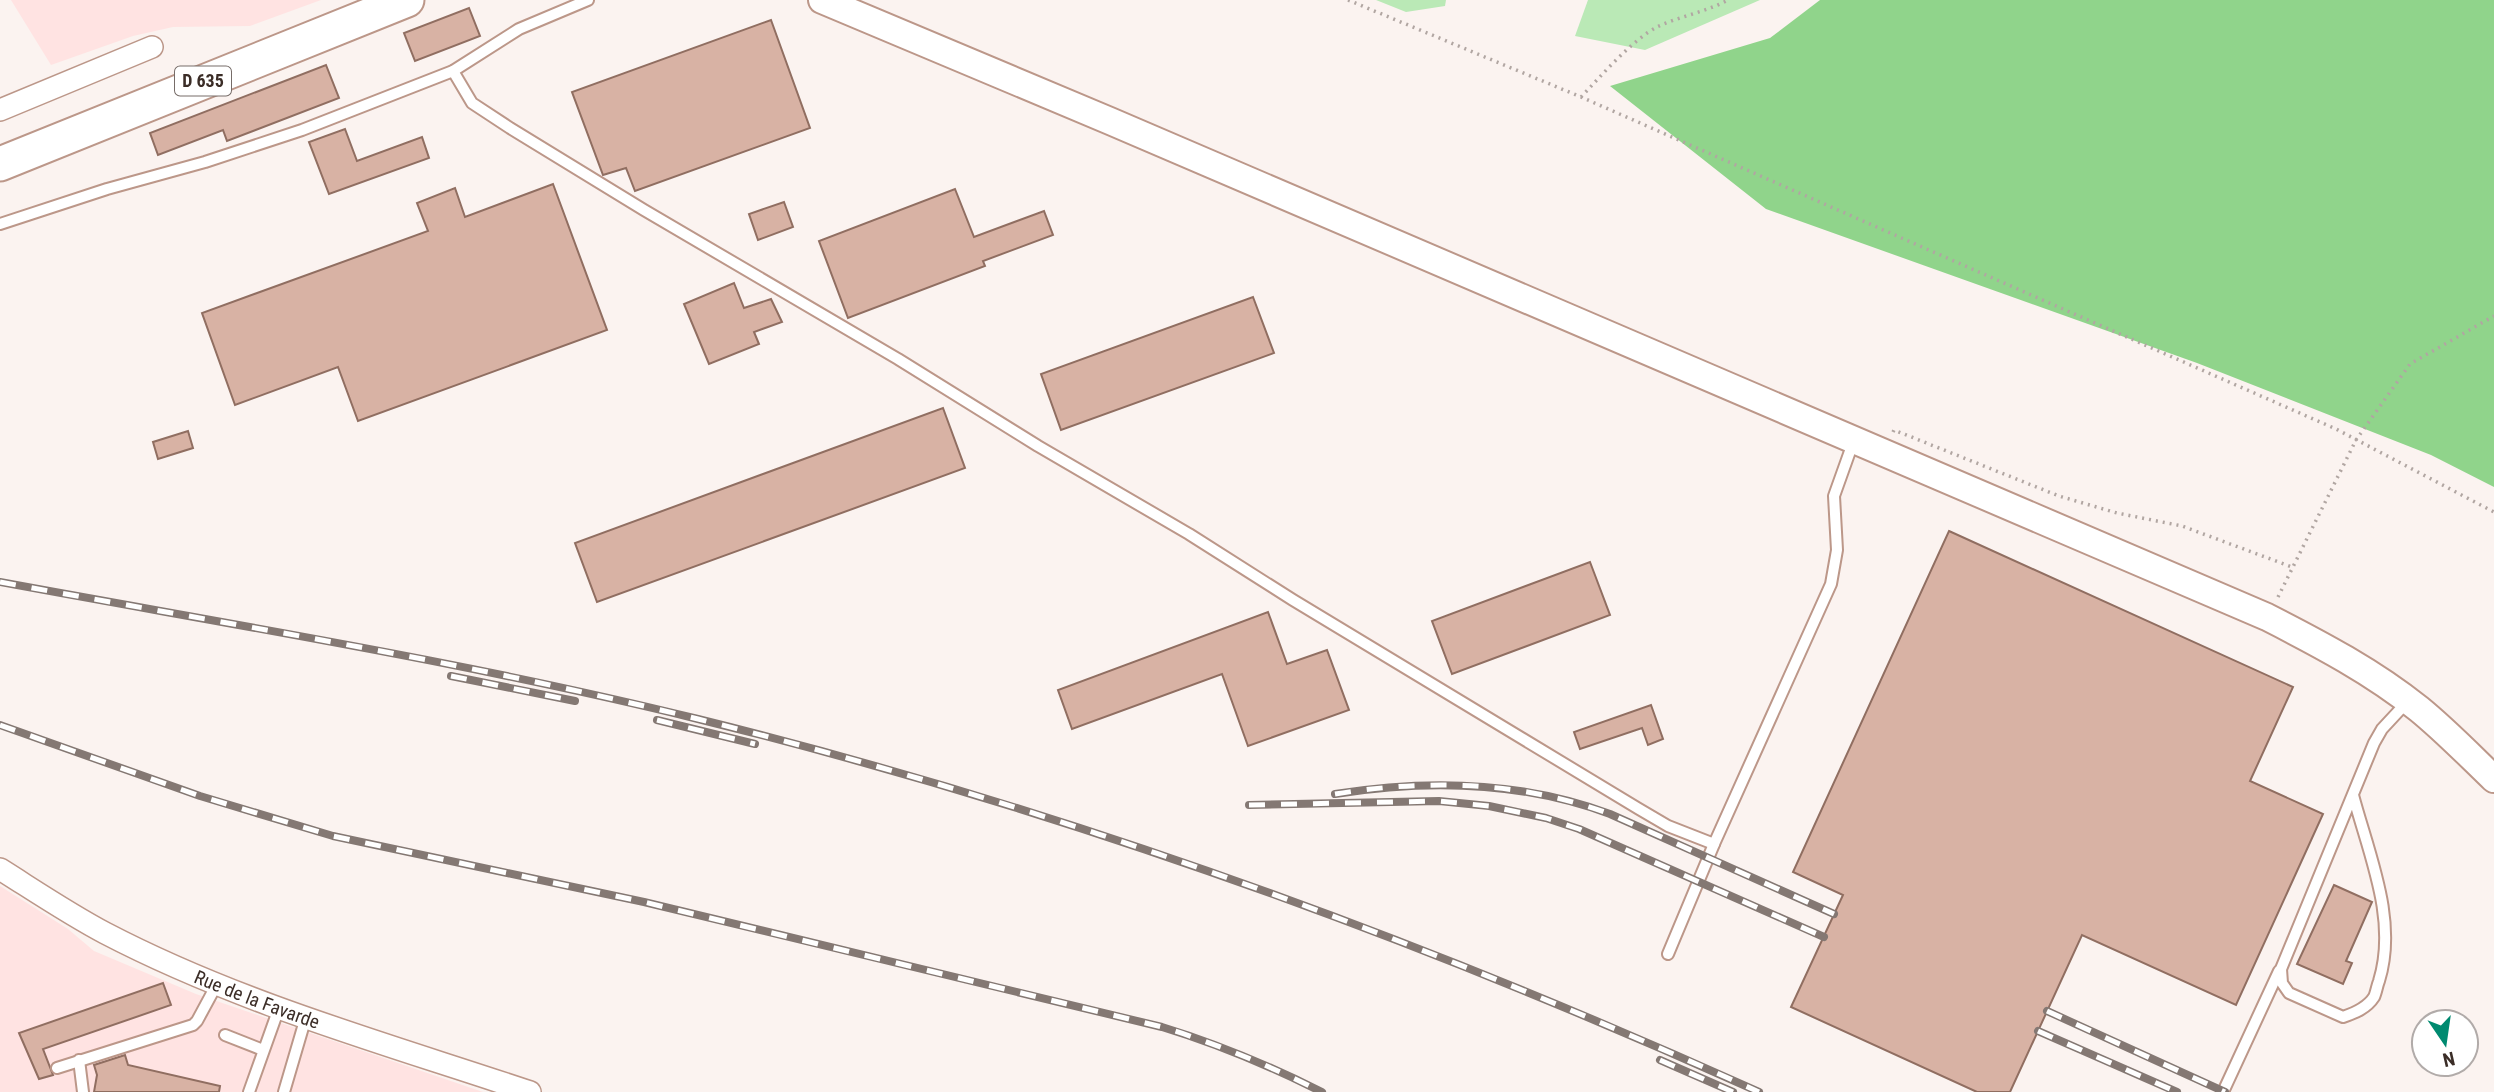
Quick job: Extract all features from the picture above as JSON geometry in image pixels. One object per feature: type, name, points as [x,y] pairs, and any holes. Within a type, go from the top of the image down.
[{"type":"main road","name":"D 635","points":[[0,164],[407,0]]},
{"type":"street","points":[[822,0],[2267,617],[2348,660],[2408,701],[2437,724],[2494,779]]},
{"type":"street","points":[[0,110],[152,47]]},
{"type":"street","name":"Rue de la Favarde","points":[[0,869],[103,932],[217,984],[279,1008],[530,1092]]},
{"type":"lane","points":[[0,224],[302,130],[453,71],[519,29],[588,0]]},
{"type":"lane","points":[[453,71],[472,103],[644,211],[1189,534],[1639,809],[1668,826],[1714,844]]},
{"type":"lane","points":[[1668,954],[1714,844],[1831,584],[1838,550],[1835,496],[1854,440]]},
{"type":"lane","points":[[2223,1092],[2281,969],[2374,743],[2382,729],[2408,701]]},
{"type":"lane","points":[[2281,969],[2282,983],[2289,993],[2343,1017],[2360,1011],[2374,997],[2383,968],[2385,912],[2353,795]]},
{"type":"lane","points":[[57,1068],[193,1025],[198,1021],[217,984]]},
{"type":"lane","points":[[248,1092],[279,1008]]},
{"type":"lane","points":[[284,1092],[306,1017]]},
{"type":"lane","points":[[225,1035],[263,1050]]},
{"type":"lane","points":[[79,1060],[83,1092]]},
{"type":"path","points":[[1348,0],[1581,97],[2336,429],[2494,512]]},
{"type":"path","points":[[1581,97],[1614,62],[1656,28],[1711,9],[1728,0]]},
{"type":"path","points":[[2267,617],[2356,440],[2410,364],[2494,316]]},
{"type":"path","points":[[1883,452],[1894,430],[2059,496],[2118,513],[2182,526],[2292,567]]},
{"type":"shaded area","points":[[11,0],[321,0],[250,26],[173,27],[133,36],[51,65]]},
{"type":"shaded area","points":[[0,886],[68,929],[94,951],[196,994],[483,1092],[0,1092]]},
{"type":"green space","points":[[1376,0],[1446,0],[1445,6],[1406,12]]},
{"type":"green space","points":[[1588,0],[1760,0],[1645,50],[1575,36]]},
{"type":"green space","points":[[1820,0],[2494,0],[2494,487],[2431,455],[2197,363],[1766,209],[1610,86],[1770,38]]},
{"type":"building","points":[[469,8],[480,36],[415,61],[404,33]]},
{"type":"building","points":[[771,20],[810,128],[635,191],[626,168],[603,175],[572,92]]},
{"type":"building","points":[[326,65],[339,98],[227,141],[223,130],[158,155],[150,133]]},
{"type":"building","points":[[345,129],[357,161],[422,137],[429,158],[329,194],[309,142]]},
{"type":"building","points":[[553,184],[607,330],[358,421],[338,367],[235,405],[202,313],[428,231],[417,203],[455,188],[465,217]]},
{"type":"building","points":[[955,189],[974,237],[1044,211],[1053,235],[983,261],[985,266],[848,318],[819,241]]},
{"type":"building","points":[[784,202],[793,227],[758,240],[749,214]]},
{"type":"building","points":[[734,283],[744,308],[771,299],[782,322],[754,332],[759,344],[709,364],[684,304]]},
{"type":"building","points":[[1253,297],[1274,353],[1061,430],[1041,374]]},
{"type":"building","points":[[943,408],[965,468],[597,602],[575,543]]},
{"type":"building","points":[[188,431],[193,448],[158,459],[153,442]]},
{"type":"building","points":[[1949,531],[2293,687],[2250,781],[2323,814],[2236,1005],[2082,935],[2010,1092],[1977,1092],[1791,1007],[1843,895],[1793,872]]},
{"type":"building","points":[[1590,562],[1610,615],[1452,674],[1432,621]]},
{"type":"building","points":[[1268,612],[1287,664],[1327,650],[1349,710],[1248,746],[1222,674],[1072,729],[1058,690]]},
{"type":"building","points":[[1651,705],[1663,739],[1648,745],[1642,728],[1580,749],[1574,732]]},
{"type":"building","points":[[2334,885],[2372,902],[2346,961],[2352,963],[2343,984],[2297,964]]},
{"type":"building","points":[[163,983],[171,1005],[43,1049],[53,1075],[39,1079],[19,1033]]},
{"type":"building","points":[[125,1055],[128,1065],[220,1086],[219,1092],[94,1092],[97,1075],[94,1065]]},
{"type":"railway","points":[[0,582],[350,645],[524,680],[698,719],[970,793],[1237,881],[1369,930],[1500,981],[1759,1092]]},
{"type":"railway","points":[[451,676],[575,701]]},
{"type":"railway","points":[[657,720],[755,744]]},
{"type":"railway","points":[[0,725],[200,796],[333,836],[644,902],[1162,1027],[1244,1056],[1322,1092]]},
{"type":"railway","points":[[1335,794],[1439,785],[1508,789],[1543,795],[1610,814],[1834,914]]},
{"type":"railway","points":[[1249,805],[1439,801],[1489,806],[1546,818],[1579,829],[1824,937]]},
{"type":"railway","points":[[2047,1011],[2225,1092]]},
{"type":"railway","points":[[2038,1031],[2177,1092]]},
{"type":"railway","points":[[1660,1060],[1733,1092]]}]
